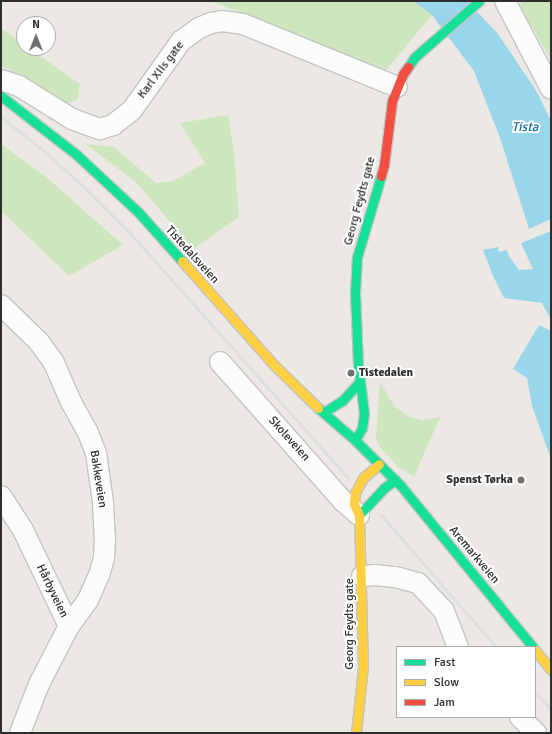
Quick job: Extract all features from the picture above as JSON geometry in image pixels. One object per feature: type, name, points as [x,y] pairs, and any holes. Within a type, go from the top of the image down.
[{"type":"main road","name":"Georg Feydts gate","points":[[355,440],[362,428],[364,413],[358,365],[355,293],[357,257],[382,173],[392,101],[403,74],[415,57],[479,1]]},
{"type":"main road","name":"Tistedalsveien","points":[[1,96],[77,155],[120,193],[273,364],[306,398],[355,440]]},
{"type":"main road","points":[[324,412],[343,400],[360,381]]},
{"type":"main road","points":[[355,440],[395,480],[384,488],[359,515]]},
{"type":"main road","name":"Georg Feydts gate","points":[[356,733],[363,666],[362,576],[359,546],[359,515],[354,504],[355,493],[363,478],[379,464]]},
{"type":"main road","name":"Aremarkveien","points":[[395,480],[531,646]]},
{"type":"main road","points":[[536,651],[551,670]]},
{"type":"street","points":[[506,1],[551,89]]},
{"type":"street","name":"Karl XIIs gate","points":[[1,80],[18,86],[72,119],[100,129],[113,125],[132,110],[181,41],[199,28],[211,23],[222,21],[243,24],[397,88]]},
{"type":"street","name":"Bakkeveien","points":[[1,305],[39,342],[54,363],[71,402],[88,433],[96,453],[103,503],[105,538],[104,558],[99,575],[88,600],[69,626]]},
{"type":"street","name":"Skoleveien","points":[[220,362],[344,502],[359,515]]},
{"type":"street","name":"Hårbyveien","points":[[1,496],[23,530],[69,626],[39,684],[20,733]]},
{"type":"street","points":[[362,576],[395,577],[418,583],[444,611],[458,646]]},
{"type":"street","points":[[521,718],[536,733]]},
{"type":"green space","points":[[211,1],[413,1],[432,15],[386,70]]},
{"type":"green space","points":[[520,1],[551,1],[551,60],[521,8]]},
{"type":"green space","points":[[1,28],[16,39],[16,56],[40,56],[80,84],[78,99],[67,104],[1,65]]},
{"type":"green space","points":[[228,115],[234,151],[239,217],[193,249],[138,184],[86,144],[114,147],[156,183],[173,181],[205,163],[180,123]]},
{"type":"green space","points":[[1,144],[45,176],[123,245],[69,276],[1,211]]},
{"type":"green space","points":[[380,382],[394,406],[409,417],[423,420],[440,417],[414,477],[398,467],[379,446],[376,438]]},
{"type":"water","name":"Tista","points":[[413,1],[467,1],[498,34],[537,92],[551,121],[551,219],[529,229],[500,138],[474,71],[432,15]]},
{"type":"water","points":[[551,231],[551,320],[542,303],[504,298],[493,276],[483,250],[498,247],[499,252],[507,250],[509,256],[519,270],[533,269],[521,243]]},
{"type":"water","points":[[539,325],[551,331],[551,459],[532,406],[527,378],[513,369]]},
{"type":"railway","points":[[1,117],[44,151],[84,187],[130,233],[348,478]]},
{"type":"railway","points":[[381,515],[495,646]]},
{"type":"railway","points":[[536,693],[551,710]]},
{"type":"traffic: fast","points":[[408,67],[415,57],[479,1]]},
{"type":"traffic: fast","points":[[1,96],[77,155],[139,213],[182,261]]},
{"type":"traffic: fast","points":[[355,440],[362,428],[364,413],[358,365],[355,293],[357,257],[381,176]]},
{"type":"traffic: fast","points":[[324,412],[343,400],[360,381]]},
{"type":"traffic: fast","points":[[318,408],[355,440],[401,486],[532,646]]},
{"type":"traffic: fast","points":[[359,515],[384,488],[395,480]]},
{"type":"traffic: slow","points":[[182,261],[273,364],[318,408]]},
{"type":"traffic: slow","points":[[356,733],[363,666],[359,515],[354,504],[355,493],[363,478],[379,464]]},
{"type":"traffic: slow","points":[[536,651],[551,670]]},
{"type":"traffic: jam","points":[[381,176],[384,165],[392,101],[403,74],[408,67]]},
{"type":"place","name":"Tistedalen","points":[[351,373]]},
{"type":"place","name":"Spenst Tørka","points":[[521,480]]}]
